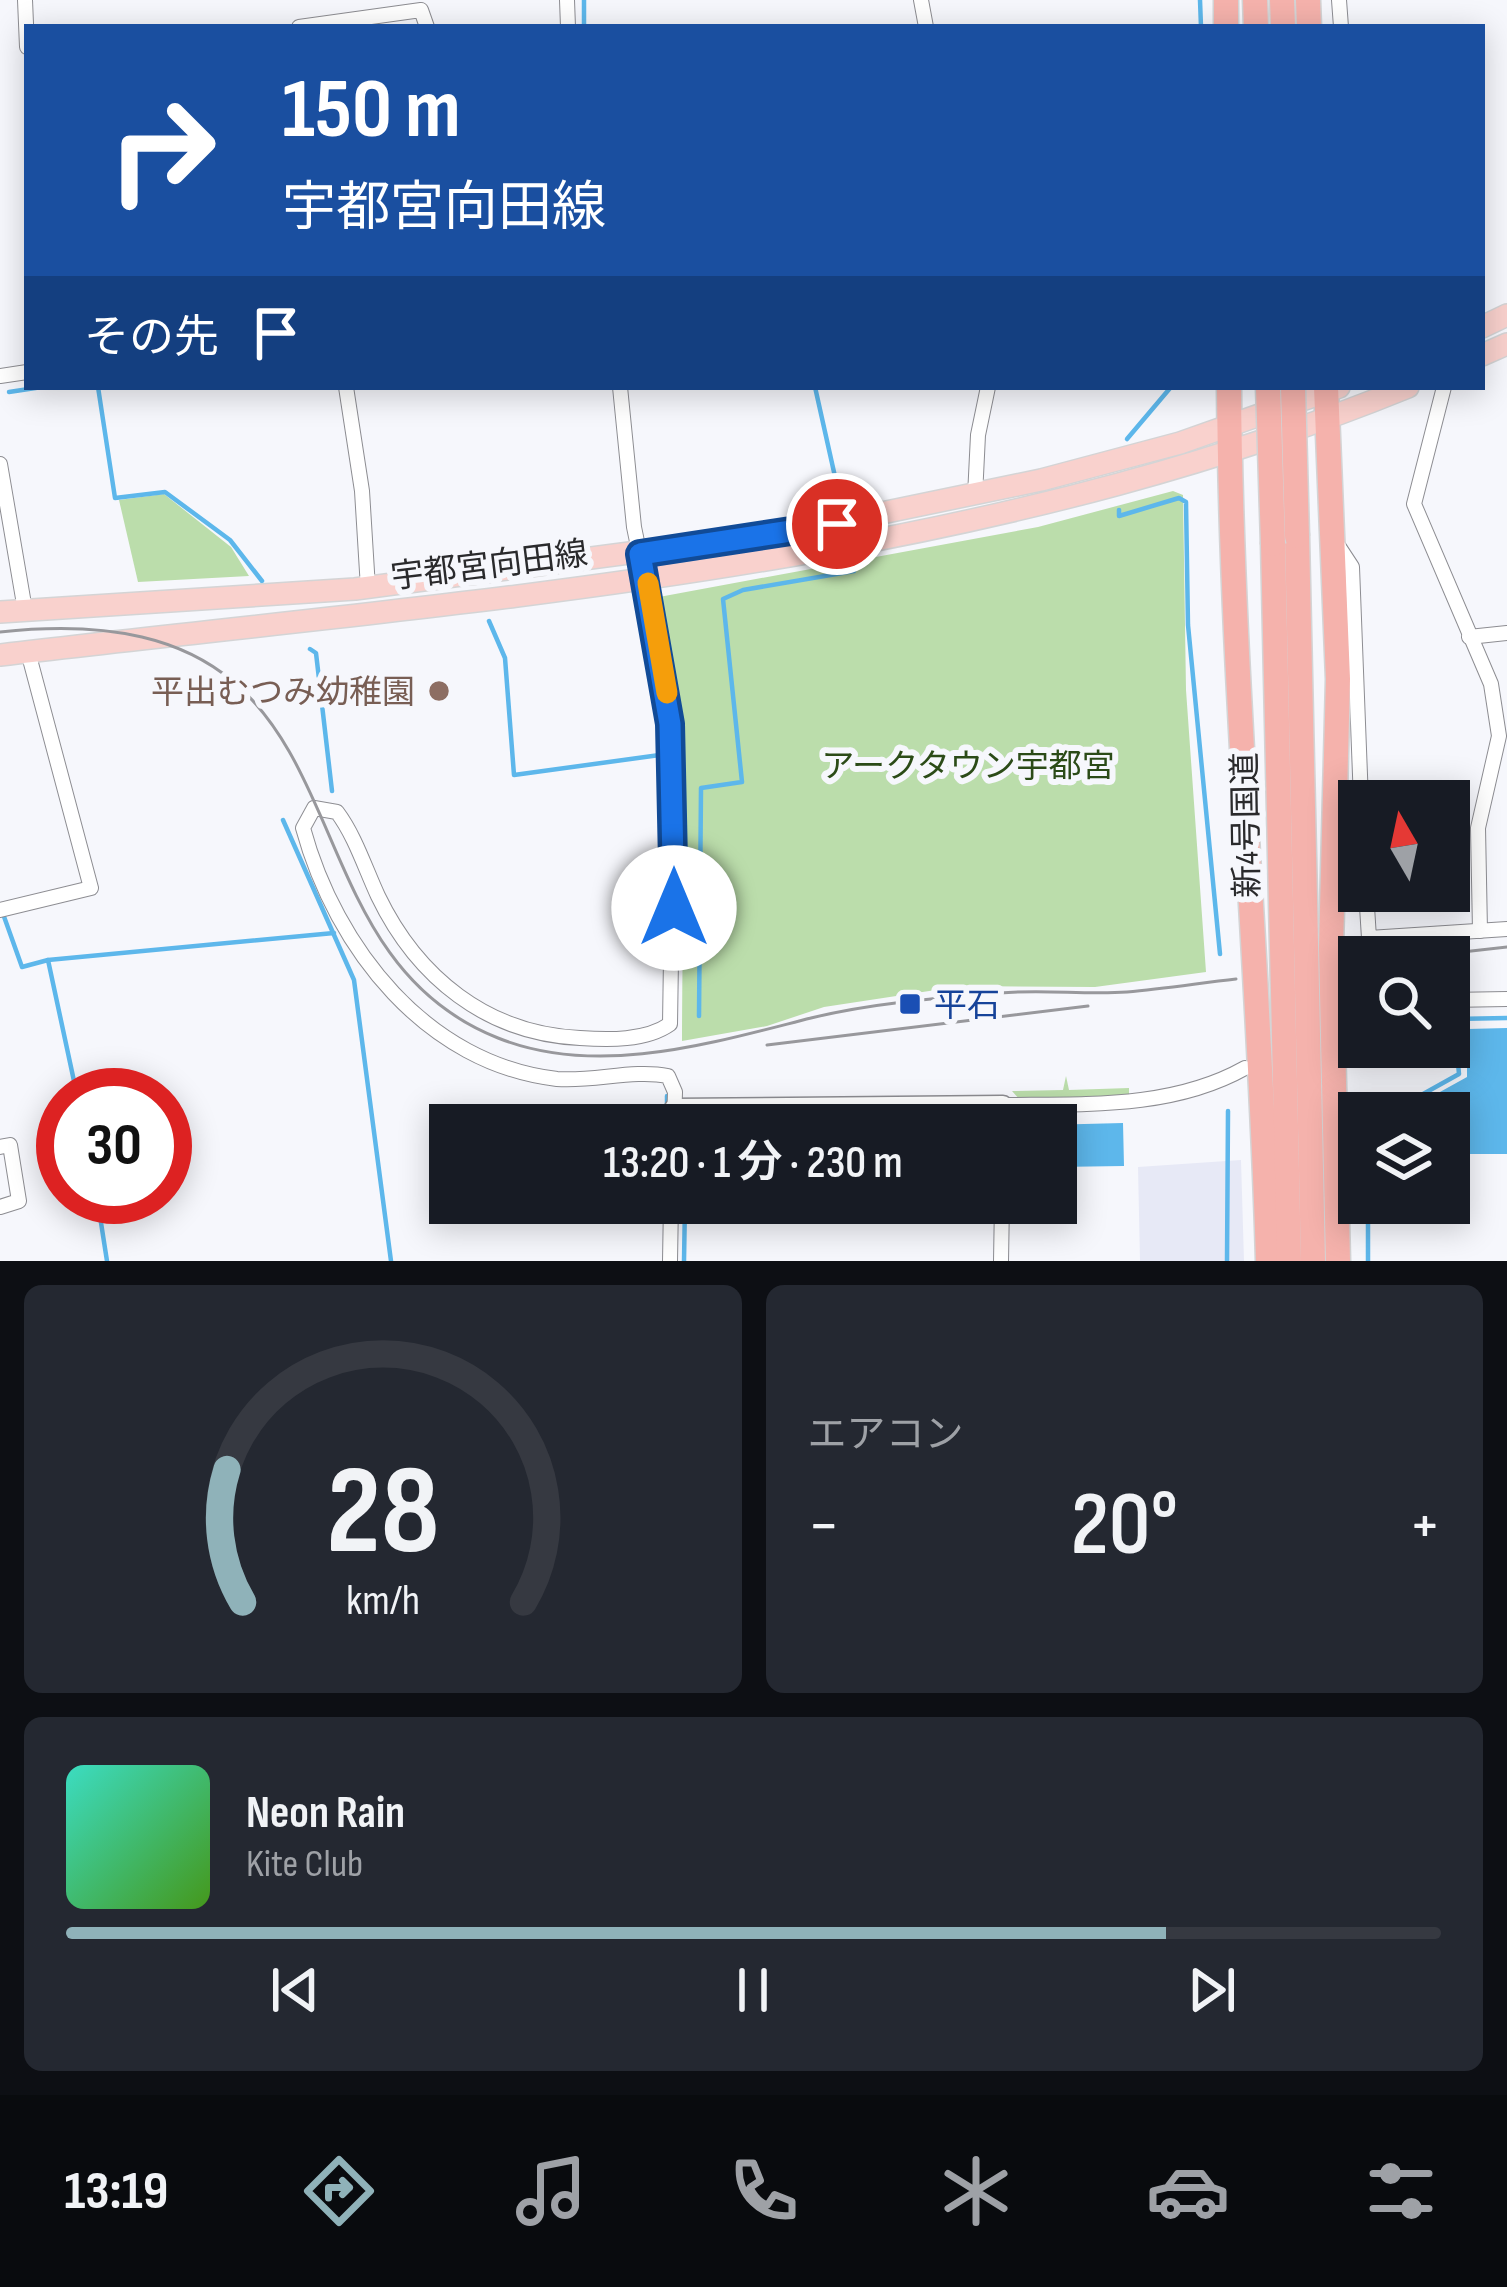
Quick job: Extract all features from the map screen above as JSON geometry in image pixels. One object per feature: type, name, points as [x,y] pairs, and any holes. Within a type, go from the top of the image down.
[{"type":"highway","points":[[1229,390],[1232,592],[1261,1021],[1268,1261]]},
{"type":"highway","name":"新4号国道","points":[[1268,390],[1285,540],[1313,1261]]},
{"type":"highway","name":"新4号国道","points":[[1289,1261],[1285,540],[1293,390]]},
{"type":"highway","points":[[1330,396],[1335,541],[1331,948],[1338,1261]]},
{"type":"main road","name":"宇都宮向田線","points":[[0,655],[647,578],[969,523],[1229,438],[1330,396],[1382,390]]},
{"type":"main road","name":"宇都宮向田線","points":[[0,612],[368,587],[640,554],[975,496],[1229,438]]},
{"type":"street","points":[[320,24],[421,10],[427,24]]},
{"type":"street","points":[[346,390],[368,587]]},
{"type":"street","points":[[620,390],[640,554],[674,765],[670,1024],[623,1038],[578,1038],[525,1030],[491,1017],[460,999],[409,950],[338,812],[323,806],[303,820],[304,836],[360,951],[384,985],[427,1026],[455,1046],[523,1073],[589,1081],[668,1076],[672,1104]]},
{"type":"street","points":[[975,496],[978,435],[987,390]]},
{"type":"street","points":[[1443,390],[1414,504],[1491,684],[1499,736],[1478,828],[1480,931]]},
{"type":"street","points":[[0,464],[25,610]]},
{"type":"street","points":[[1335,541],[1352,568],[1360,780]]},
{"type":"street","points":[[1468,637],[1507,633]]},
{"type":"street","points":[[6,908],[91,888],[28,652]]},
{"type":"street","points":[[1367,912],[1369,938],[1507,928]]},
{"type":"street","points":[[1470,1000],[1507,999]]},
{"type":"street","points":[[1077,1107],[1190,1090],[1245,1068]]},
{"type":"street","points":[[0,1147],[10,1145],[19,1201],[0,1208]]},
{"type":"street","points":[[670,1261],[671,1224]]},
{"type":"street","points":[[1001,1261],[1002,1224]]},
{"type":"shaded area","points":[[1241,1160],[1244,1261],[1140,1261],[1138,1167]]},
{"type":"green space","name":"アークタウン宇都宮","points":[[1173,491],[1183,495],[1186,690],[1206,972],[1095,987],[962,986],[824,1007],[767,1026],[682,1041],[680,763],[659,597],[1038,527]]},
{"type":"green space","points":[[164,494],[231,547],[249,576],[138,582],[119,500]]},
{"type":"green space","points":[[1066,1076],[1069,1090],[1129,1088],[1129,1097],[1020,1100],[1012,1091],[1063,1090]]},
{"type":"water","points":[[1507,1028],[1507,1154],[1470,1154],[1470,1092],[1440,1092],[1467,1077],[1470,1029]]},
{"type":"water","points":[[1123,1123],[1124,1166],[1077,1167],[1077,1124]]},
{"type":"waterway","points":[[584,0],[584,24]]},
{"type":"waterway","points":[[1200,0],[1201,24]]},
{"type":"waterway","points":[[9,392],[24,390]]},
{"type":"waterway","points":[[98,390],[115,498],[165,492],[230,540],[262,581]]},
{"type":"waterway","points":[[816,390],[842,508]]},
{"type":"waterway","points":[[1127,439],[1168,390]]},
{"type":"waterway","points":[[1119,510],[1119,516],[1179,498],[1186,502],[1188,625],[1220,954]]},
{"type":"waterway","points":[[699,1016],[701,788],[742,782],[723,599],[743,590],[854,571],[852,561]]},
{"type":"waterway","points":[[489,621],[505,658],[514,775],[667,754]]},
{"type":"waterway","points":[[310,649],[316,653],[332,791]]},
{"type":"waterway","points":[[283,820],[354,980],[391,1261]]},
{"type":"waterway","points":[[2,911],[22,967],[48,960],[71,1068]]},
{"type":"waterway","points":[[48,960],[334,933]]},
{"type":"waterway","points":[[1427,1092],[1459,1074],[1454,1019],[1507,1018]]},
{"type":"waterway","points":[[667,1096],[667,1104]]},
{"type":"waterway","points":[[1227,1261],[1228,1111]]},
{"type":"waterway","points":[[101,1224],[107,1261]]},
{"type":"waterway","points":[[684,1261],[685,1224]]},
{"type":"waterway","points":[[1368,1224],[1368,1261]]},
{"type":"tram line","points":[[0,632],[124,633],[209,664],[267,717],[306,784],[374,929],[424,992],[498,1038],[536,1050],[615,1056],[655,1052],[905,1002],[1016,992],[1127,992],[1236,979]]},
{"type":"tram line","points":[[1470,951],[1507,947]]},
{"type":"tram line","points":[[767,1045],[1088,1006]]},
{"type":"slow traffic","points":[[648,583],[667,693]]},
{"type":"place","name":"平出むつみ幼稚園","points":[[439,691]]},
{"type":"place","name":"平石","points":[[910,1004]]},
{"type":"route","points":[[674,908],[674,765],[666,682],[640,554],[837,524]]}]
